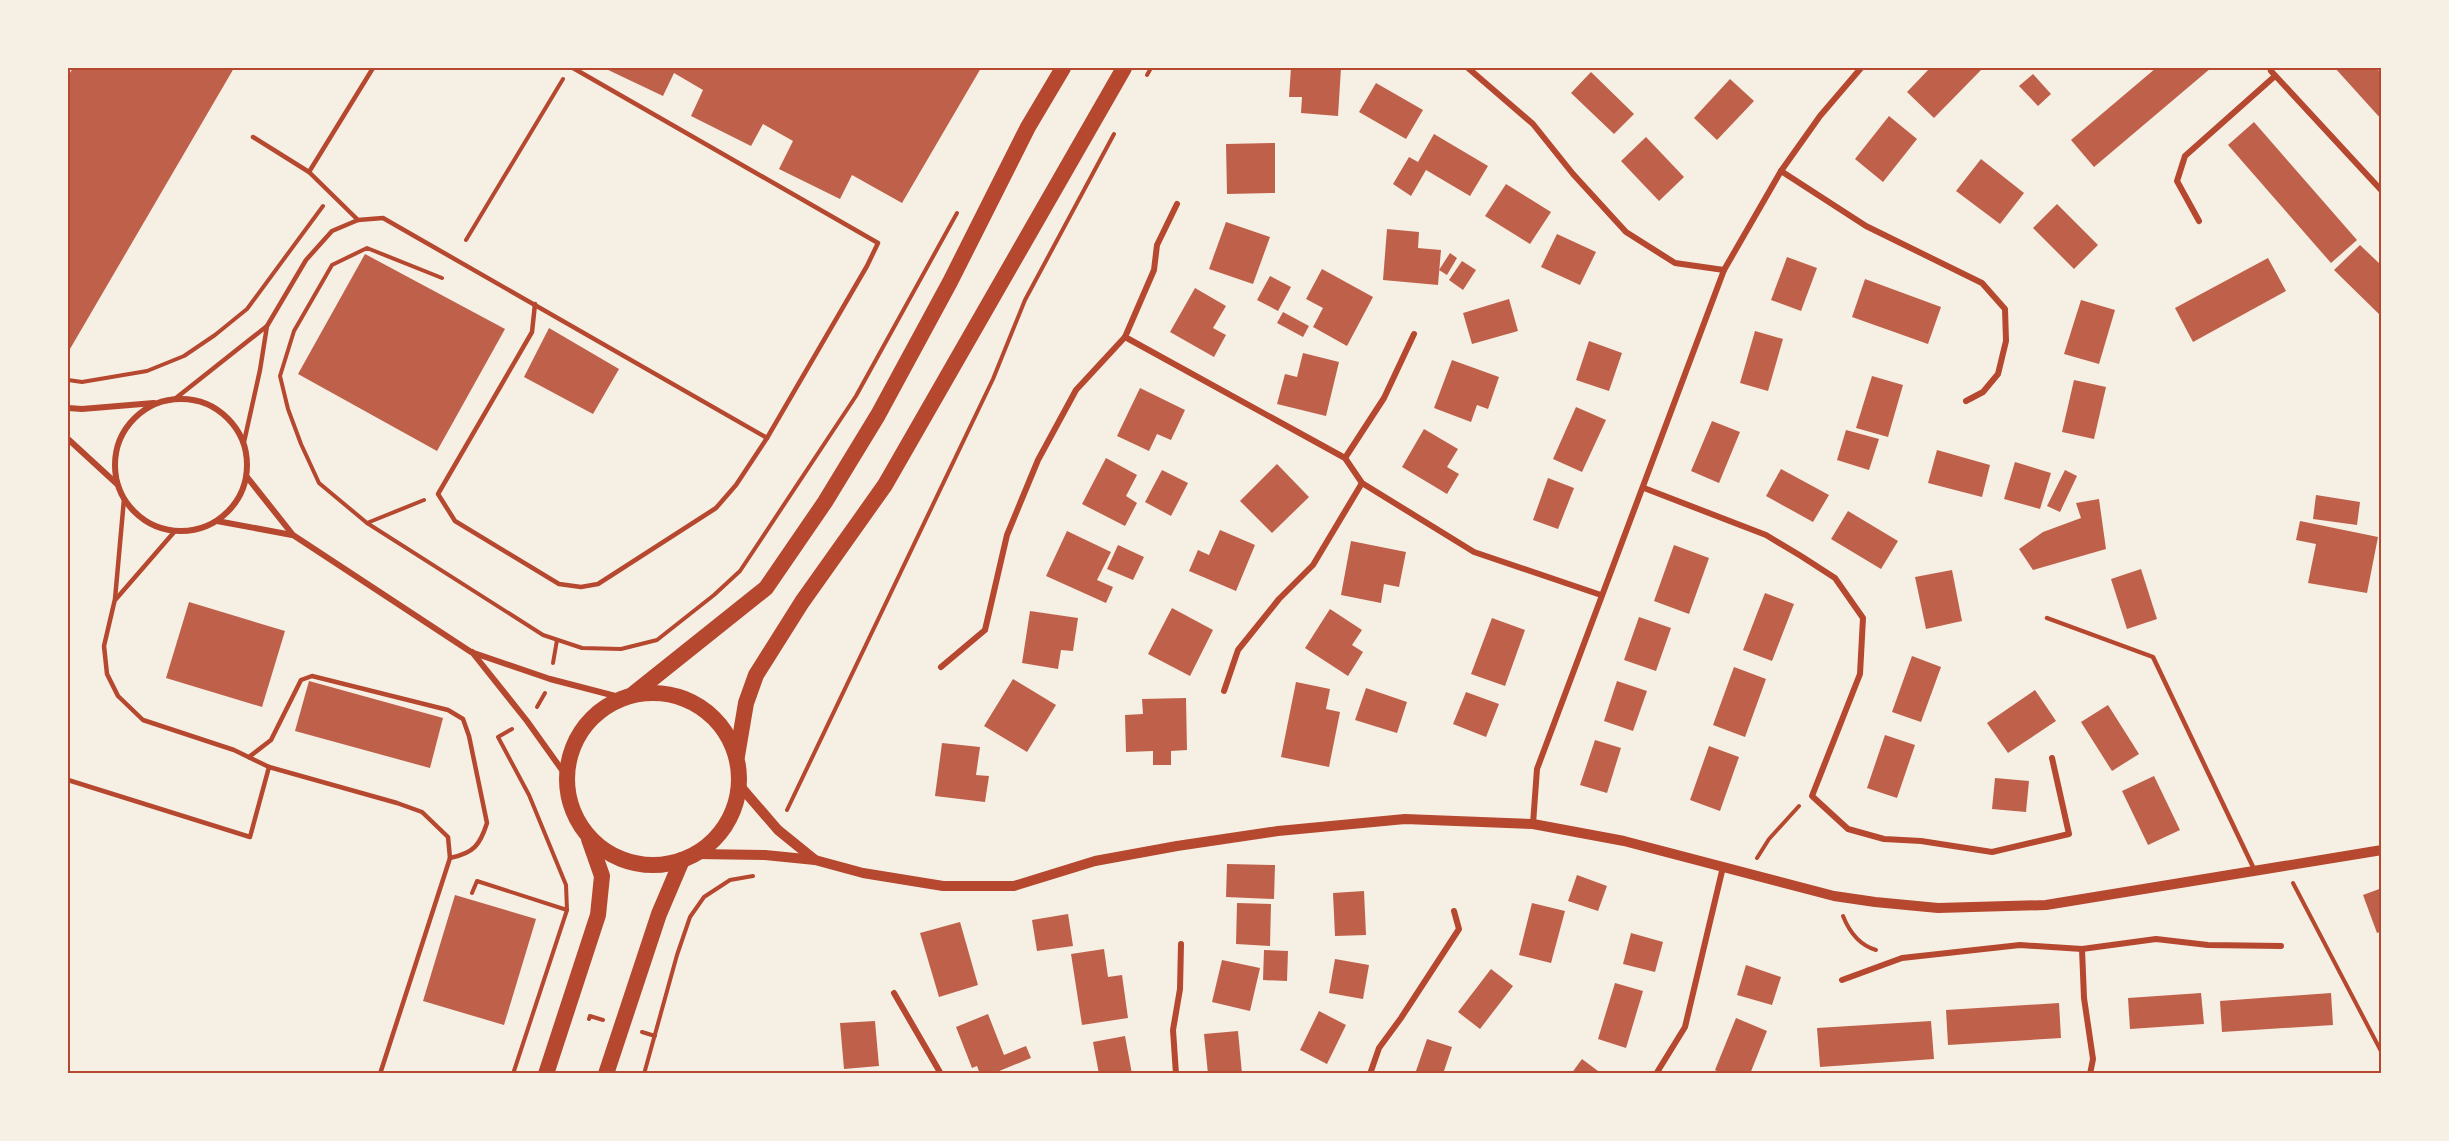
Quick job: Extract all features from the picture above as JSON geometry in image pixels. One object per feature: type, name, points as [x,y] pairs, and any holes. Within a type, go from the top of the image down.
[{"type":"highway","points":[[546,1074],[598,915],[602,876],[588,835],[572,810],[567,777],[574,745],[581,732],[604,708],[628,697],[766,588],[825,502],[878,416],[950,282],[1028,127],[1063,68]]},
{"type":"highway","points":[[737,756],[746,703],[756,675],[802,603],[885,485],[1124,68]]},
{"type":"highway","points":[[588,835],[613,856],[648,865],[669,864],[690,857],[713,842],[729,822],[734,810],[740,786],[737,756],[732,742],[716,719],[693,702],[662,693],[628,697]]},
{"type":"highway","points":[[606,1074],[658,914],[690,857]]},
{"type":"street","points":[[1468,68],[1533,124],[1573,174],[1626,232],[1675,263],[1724,270]]},
{"type":"street","points":[[1533,824],[1537,769],[1724,270],[1781,171],[1820,116],[1861,68]]},
{"type":"street","points":[[2270,68],[2382,191]]},
{"type":"street","points":[[2199,221],[2177,181],[2185,156],[2276,75]]},
{"type":"street","points":[[1781,171],[1866,226],[1982,283],[2005,309],[2007,341],[1998,374],[1983,392],[1965,401]]},
{"type":"street","points":[[940,667],[985,630],[1007,535],[1038,460],[1076,390],[1125,337],[1154,270],[1157,245],[1177,204]]},
{"type":"street","points":[[1345,458],[1384,398],[1414,334]]},
{"type":"street","points":[[1125,337],[1345,458],[1362,483],[1474,552],[1601,595]]},
{"type":"street","points":[[68,408],[82,409],[155,403],[176,398],[197,400],[217,408],[233,423],[244,442],[248,465],[247,477],[241,494],[231,509],[217,521],[196,529],[175,531],[155,526],[138,515],[124,499],[117,484],[114,467],[116,448],[124,431],[137,414],[155,403]]},
{"type":"street","points":[[68,439],[117,484]]},
{"type":"street","points":[[247,477],[293,535],[471,652],[550,679],[628,697]]},
{"type":"street","points":[[1224,691],[1238,650],[1279,599],[1313,565],[1362,483]]},
{"type":"street","points":[[1644,488],[1767,535],[1835,578],[1863,618],[1860,674],[1812,796],[1848,830],[1884,839],[1921,841],[1992,852],[2069,834],[2052,758]]},
{"type":"street","points":[[217,521],[293,535]]},
{"type":"street","points":[[471,652],[527,721],[567,777]]},
{"type":"street","points":[[740,786],[778,830],[815,860]]},
{"type":"street","points":[[690,857],[765,855],[815,860],[863,873],[943,886],[1014,886],[1095,861],[1278,831],[1405,819],[1533,824],[1624,841],[1834,896],[1938,908],[2046,905],[2254,869],[2382,850]]},
{"type":"street","points":[[1656,1074],[1685,1027],[1723,867]]},
{"type":"street","points":[[1370,1074],[1379,1048],[1460,929],[1454,911]]},
{"type":"street","points":[[1842,980],[1902,958],[2020,945],[2082,949],[2156,939],[2208,945],[2281,946]]},
{"type":"street","points":[[1176,1074],[1173,1030],[1180,989],[1181,944]]},
{"type":"street","points":[[2082,949],[2084,998],[2093,1059],[2090,1074]]},
{"type":"street","points":[[894,993],[941,1074]]},
{"type":"lane","points":[[309,172],[373,68]]},
{"type":"lane","points":[[535,304],[532,332],[438,495],[455,521],[559,584],[581,587],[598,584],[716,508],[736,485],[767,438],[867,267],[878,243],[573,68]]},
{"type":"lane","points":[[253,137],[309,172],[358,220]]},
{"type":"lane","points":[[176,398],[267,326],[306,260],[332,231],[358,220],[383,218],[767,438]]},
{"type":"lane","points":[[244,442],[267,326]]},
{"type":"lane","points":[[124,499],[115,599],[104,646],[107,674],[118,696],[143,720],[234,750],[269,767],[398,803],[422,812],[448,837],[450,858],[380,1074]]},
{"type":"lane","points":[[115,599],[175,531]]},
{"type":"lane","points":[[2047,618],[2153,657],[2254,869]]},
{"type":"lane","points":[[249,757],[271,740],[301,680],[312,676],[448,710],[463,719],[469,736],[487,823],[483,836],[474,849],[450,858]]},
{"type":"lane","points":[[68,780],[250,837],[269,767]]},
{"type":"path","points":[[1145,78],[1151,68]]},
{"type":"path","points":[[466,240],[563,78]]},
{"type":"path","points":[[778,830],[993,379],[1024,300],[1118,128]]},
{"type":"path","points":[[68,380],[82,382],[147,371],[184,356],[215,335],[247,309],[324,206],[322,198]]},
{"type":"path","points":[[442,278],[367,248],[332,266],[294,331],[280,376],[288,409],[319,483],[367,524],[543,635],[582,648],[621,649],[657,640],[714,595],[740,571],[856,396],[958,211]]},
{"type":"path","points":[[367,524],[438,495]]},
{"type":"path","points":[[498,737],[529,795],[566,885],[567,910],[513,1074]]},
{"type":"path","points":[[1751,873],[1769,839],[1797,807],[1812,796]]},
{"type":"path","points":[[2284,865],[2382,1053]]},
{"type":"path","points":[[644,1074],[690,917],[704,897],[730,880],[753,876]]},
{"type":"path","points":[[472,893],[477,880],[567,910]]},
{"type":"path","points":[[1834,896],[1848,930],[1868,948],[1902,958]]},
{"type":"path","points":[[586,1027],[590,1016],[655,1036]]},
{"type":"path","points":[[528,1030],[557,1040]]},
{"type":"building","points":[[73,68],[234,68],[70,349],[68,348],[68,76]]},
{"type":"building","points":[[604,68],[981,68],[902,203],[852,175],[840,199],[779,169],[793,141],[763,124],[751,146],[691,116],[703,90],[674,73],[663,96]]},
{"type":"building","points":[[1291,68],[1341,68],[1338,116],[1301,113],[1302,97],[1289,97]]},
{"type":"building","points":[[1930,68],[1983,68],[1934,118],[1907,92]]},
{"type":"building","points":[[2156,68],[2211,68],[2094,167],[2071,140]]},
{"type":"building","points":[[2335,68],[2376,68],[2382,74],[2382,120]]},
{"type":"building","points":[[1591,72],[1634,114],[1614,134],[1571,93]]},
{"type":"building","points":[[2033,74],[2051,94],[2038,106],[2019,86]]},
{"type":"building","points":[[1730,79],[1754,101],[1717,140],[1694,118]]},
{"type":"building","points":[[1376,83],[1423,110],[1406,139],[1359,112]]},
{"type":"building","points":[[1889,116],[1917,139],[1883,182],[1855,159]]},
{"type":"building","points":[[2254,122],[2357,240],[2331,263],[2228,145]]},
{"type":"building","points":[[1434,134],[1488,166],[1470,196],[1426,170],[1411,196],[1393,184],[1409,157],[1418,162]]},
{"type":"building","points":[[1646,137],[1684,177],[1659,201],[1621,161]]},
{"type":"building","points":[[1275,143],[1275,193],[1227,194],[1226,144]]},
{"type":"building","points":[[1981,159],[2024,193],[2000,224],[1956,191]]},
{"type":"building","points":[[1506,184],[1551,212],[1530,244],[1485,216]]},
{"type":"building","points":[[2057,204],[2098,245],[2074,269],[2033,228]]},
{"type":"building","points":[[1226,222],[1270,237],[1253,284],[1209,269]]},
{"type":"building","points":[[1387,229],[1419,232],[1418,248],[1441,250],[1438,285],[1383,280]]},
{"type":"building","points":[[1557,234],[1596,252],[1580,285],[1541,267]]},
{"type":"building","points":[[2360,245],[2382,266],[2382,317],[2334,270]]},
{"type":"building","points":[[1450,253],[1457,258],[1447,275],[1439,270]]},
{"type":"building","points":[[365,254],[505,329],[437,451],[298,374]]},
{"type":"building","points":[[1787,257],[1817,268],[1801,311],[1771,300]]},
{"type":"building","points":[[2268,258],[2286,291],[2193,342],[2175,308]]},
{"type":"building","points":[[1462,261],[1476,270],[1463,290],[1449,280]]},
{"type":"building","points":[[1322,269],[1373,297],[1347,346],[1313,327],[1323,308],[1306,299]]},
{"type":"building","points":[[1270,276],[1291,287],[1278,311],[1257,300]]},
{"type":"building","points":[[1865,279],[1941,307],[1928,344],[1852,317]]},
{"type":"building","points":[[1195,288],[1226,306],[1213,328],[1226,335],[1214,357],[1170,332]]},
{"type":"building","points":[[1509,299],[1518,331],[1472,344],[1463,313]]},
{"type":"building","points":[[2081,300],[2115,310],[2099,364],[2064,354]]},
{"type":"building","points":[[1283,312],[1309,326],[1303,337],[1277,323]]},
{"type":"building","points":[[549,328],[619,369],[593,414],[524,377]]},
{"type":"building","points":[[1755,331],[1783,339],[1768,391],[1740,383]]},
{"type":"building","points":[[1589,341],[1622,353],[1609,391],[1576,380]]},
{"type":"building","points":[[1303,353],[1339,362],[1326,416],[1277,404],[1285,374],[1297,377]]},
{"type":"building","points":[[1452,360],[1499,377],[1488,409],[1477,405],[1471,422],[1434,408]]},
{"type":"building","points":[[1872,376],[1903,385],[1888,437],[1856,428]]},
{"type":"building","points":[[2074,380],[2106,387],[2094,439],[2062,432]]},
{"type":"building","points":[[1140,388],[1185,410],[1171,440],[1157,434],[1149,451],[1117,436]]},
{"type":"building","points":[[1576,407],[1606,420],[1582,472],[1553,459]]},
{"type":"building","points":[[1712,421],[1740,432],[1719,483],[1691,471]]},
{"type":"building","points":[[1424,429],[1458,449],[1447,467],[1459,474],[1447,494],[1402,467]]},
{"type":"building","points":[[1846,430],[1879,439],[1869,470],[1837,460]]},
{"type":"building","points":[[1937,450],[1990,465],[1982,497],[1928,483]]},
{"type":"building","points":[[1106,458],[1137,475],[1126,496],[1137,503],[1125,526],[1082,504]]},
{"type":"building","points":[[2015,462],[2051,473],[2040,509],[2004,499]]},
{"type":"building","points":[[1277,464],[1309,497],[1272,533],[1240,501]]},
{"type":"building","points":[[1781,469],[1829,495],[1813,522],[1766,496]]},
{"type":"building","points":[[1162,470],[1188,483],[1171,516],[1145,502]]},
{"type":"building","points":[[2065,470],[2077,476],[2060,512],[2047,506]]},
{"type":"building","points":[[1548,478],[1574,488],[1558,529],[1533,520]]},
{"type":"building","points":[[2316,495],[2360,502],[2357,525],[2313,519]]},
{"type":"building","points":[[2099,499],[2106,549],[2033,570],[2019,549],[2043,532],[2081,518],[2076,503]]},
{"type":"building","points":[[1848,511],[1898,541],[1881,569],[1831,539]]},
{"type":"building","points":[[2300,521],[2378,537],[2367,593],[2308,583],[2316,544],[2296,540]]},
{"type":"building","points":[[1220,530],[1255,545],[1236,591],[1189,571],[1198,550],[1209,555]]},
{"type":"building","points":[[1067,531],[1111,552],[1097,580],[1113,587],[1106,603],[1046,576]]},
{"type":"building","points":[[1351,541],[1406,552],[1399,587],[1384,584],[1381,603],[1341,595]]},
{"type":"building","points":[[1118,545],[1144,557],[1133,580],[1107,569]]},
{"type":"building","points":[[1674,545],[1709,558],[1689,614],[1654,601]]},
{"type":"building","points":[[2141,569],[2157,619],[2127,629],[2111,579]]},
{"type":"building","points":[[1952,570],[1962,621],[1926,629],[1915,577]]},
{"type":"building","points":[[1765,593],[1794,604],[1772,661],[1743,650]]},
{"type":"building","points":[[189,602],[285,631],[262,707],[166,678]]},
{"type":"building","points":[[1172,608],[1213,630],[1190,676],[1148,654]]},
{"type":"building","points":[[1330,609],[1362,630],[1352,645],[1363,652],[1348,676],[1305,648]]},
{"type":"building","points":[[1030,611],[1078,618],[1073,651],[1061,650],[1058,669],[1022,663]]},
{"type":"building","points":[[1639,617],[1671,628],[1656,671],[1624,660]]},
{"type":"building","points":[[1492,618],[1525,630],[1505,686],[1471,674]]},
{"type":"building","points":[[1912,656],[1941,667],[1921,722],[1892,712]]},
{"type":"building","points":[[1734,667],[1766,679],[1745,737],[1713,725]]},
{"type":"building","points":[[1013,679],[1056,705],[1027,752],[984,726]]},
{"type":"building","points":[[309,681],[443,718],[430,768],[295,731]]},
{"type":"building","points":[[1617,681],[1647,691],[1633,731],[1604,721]]},
{"type":"building","points":[[1296,682],[1330,689],[1326,709],[1340,712],[1329,767],[1281,757]]},
{"type":"building","points":[[1366,688],[1407,702],[1397,733],[1355,720]]},
{"type":"building","points":[[2035,690],[2056,721],[2008,753],[1987,723]]},
{"type":"building","points":[[1466,692],[1499,704],[1486,737],[1453,724]]},
{"type":"building","points":[[1186,698],[1187,750],[1171,751],[1171,765],[1153,765],[1153,751],[1126,752],[1125,715],[1143,714],[1142,699]]},
{"type":"building","points":[[2108,705],[2139,754],[2112,771],[2081,722]]},
{"type":"building","points":[[1885,735],[1915,745],[1897,798],[1867,788]]},
{"type":"building","points":[[1595,740],[1621,748],[1607,793],[1580,785]]},
{"type":"building","points":[[942,743],[980,747],[976,775],[989,776],[985,802],[935,796]]},
{"type":"building","points":[[1709,746],[1739,757],[1720,811],[1690,800]]},
{"type":"building","points":[[2154,776],[2180,830],[2148,845],[2122,791]]},
{"type":"building","points":[[1995,778],[2029,781],[2026,812],[1992,809]]},
{"type":"building","points":[[1227,864],[1275,865],[1274,899],[1226,897]]},
{"type":"building","points":[[1577,875],[1607,886],[1598,911],[1568,901]]},
{"type":"building","points":[[2382,888],[2382,931],[2377,933],[2363,895]]},
{"type":"building","points":[[1364,891],[1366,935],[1335,936],[1333,893]]},
{"type":"building","points":[[455,895],[536,919],[504,1025],[423,1001]]},
{"type":"building","points":[[1237,903],[1271,904],[1270,946],[1236,944]]},
{"type":"building","points":[[1532,903],[1565,911],[1551,963],[1519,955]]},
{"type":"building","points":[[1068,914],[1073,946],[1037,951],[1032,920]]},
{"type":"building","points":[[960,922],[978,985],[939,997],[920,933]]},
{"type":"building","points":[[1631,933],[1663,942],[1655,972],[1623,964]]},
{"type":"building","points":[[1104,949],[1108,977],[1122,975],[1128,1018],[1082,1025],[1071,954]]},
{"type":"building","points":[[1264,950],[1288,951],[1287,981],[1263,980]]},
{"type":"building","points":[[1335,959],[1369,965],[1363,999],[1329,993]]},
{"type":"building","points":[[1222,960],[1260,968],[1250,1011],[1212,1002]]},
{"type":"building","points":[[1746,965],[1781,977],[1772,1005],[1737,995]]},
{"type":"building","points":[[1491,969],[1513,986],[1480,1029],[1458,1012]]},
{"type":"building","points":[[1615,983],[1643,991],[1626,1048],[1598,1039]]},
{"type":"building","points":[[2201,993],[2204,1024],[2130,1029],[2128,998]]},
{"type":"building","points":[[2331,993],[2333,1025],[2222,1032],[2220,1001]]},
{"type":"building","points":[[2059,1003],[2061,1038],[1948,1045],[1946,1010]]},
{"type":"building","points":[[1319,1011],[1346,1025],[1327,1064],[1300,1050]]},
{"type":"building","points":[[988,1014],[1004,1055],[1026,1046],[1031,1058],[992,1074],[980,1074],[977,1066],[972,1068],[956,1027]]},
{"type":"building","points":[[1736,1018],[1767,1031],[1750,1074],[1723,1074],[1715,1070]]},
{"type":"building","points":[[875,1021],[879,1066],[844,1069],[840,1023]]},
{"type":"building","points":[[1931,1021],[1934,1059],[1820,1067],[1817,1028]]},
{"type":"building","points":[[1238,1031],[1242,1074],[1208,1074],[1204,1034]]},
{"type":"building","points":[[1125,1036],[1132,1074],[1099,1074],[1093,1042]]},
{"type":"building","points":[[1427,1039],[1452,1047],[1443,1074],[1415,1074]]},
{"type":"building","points":[[1582,1059],[1602,1074],[1571,1074]]}]
